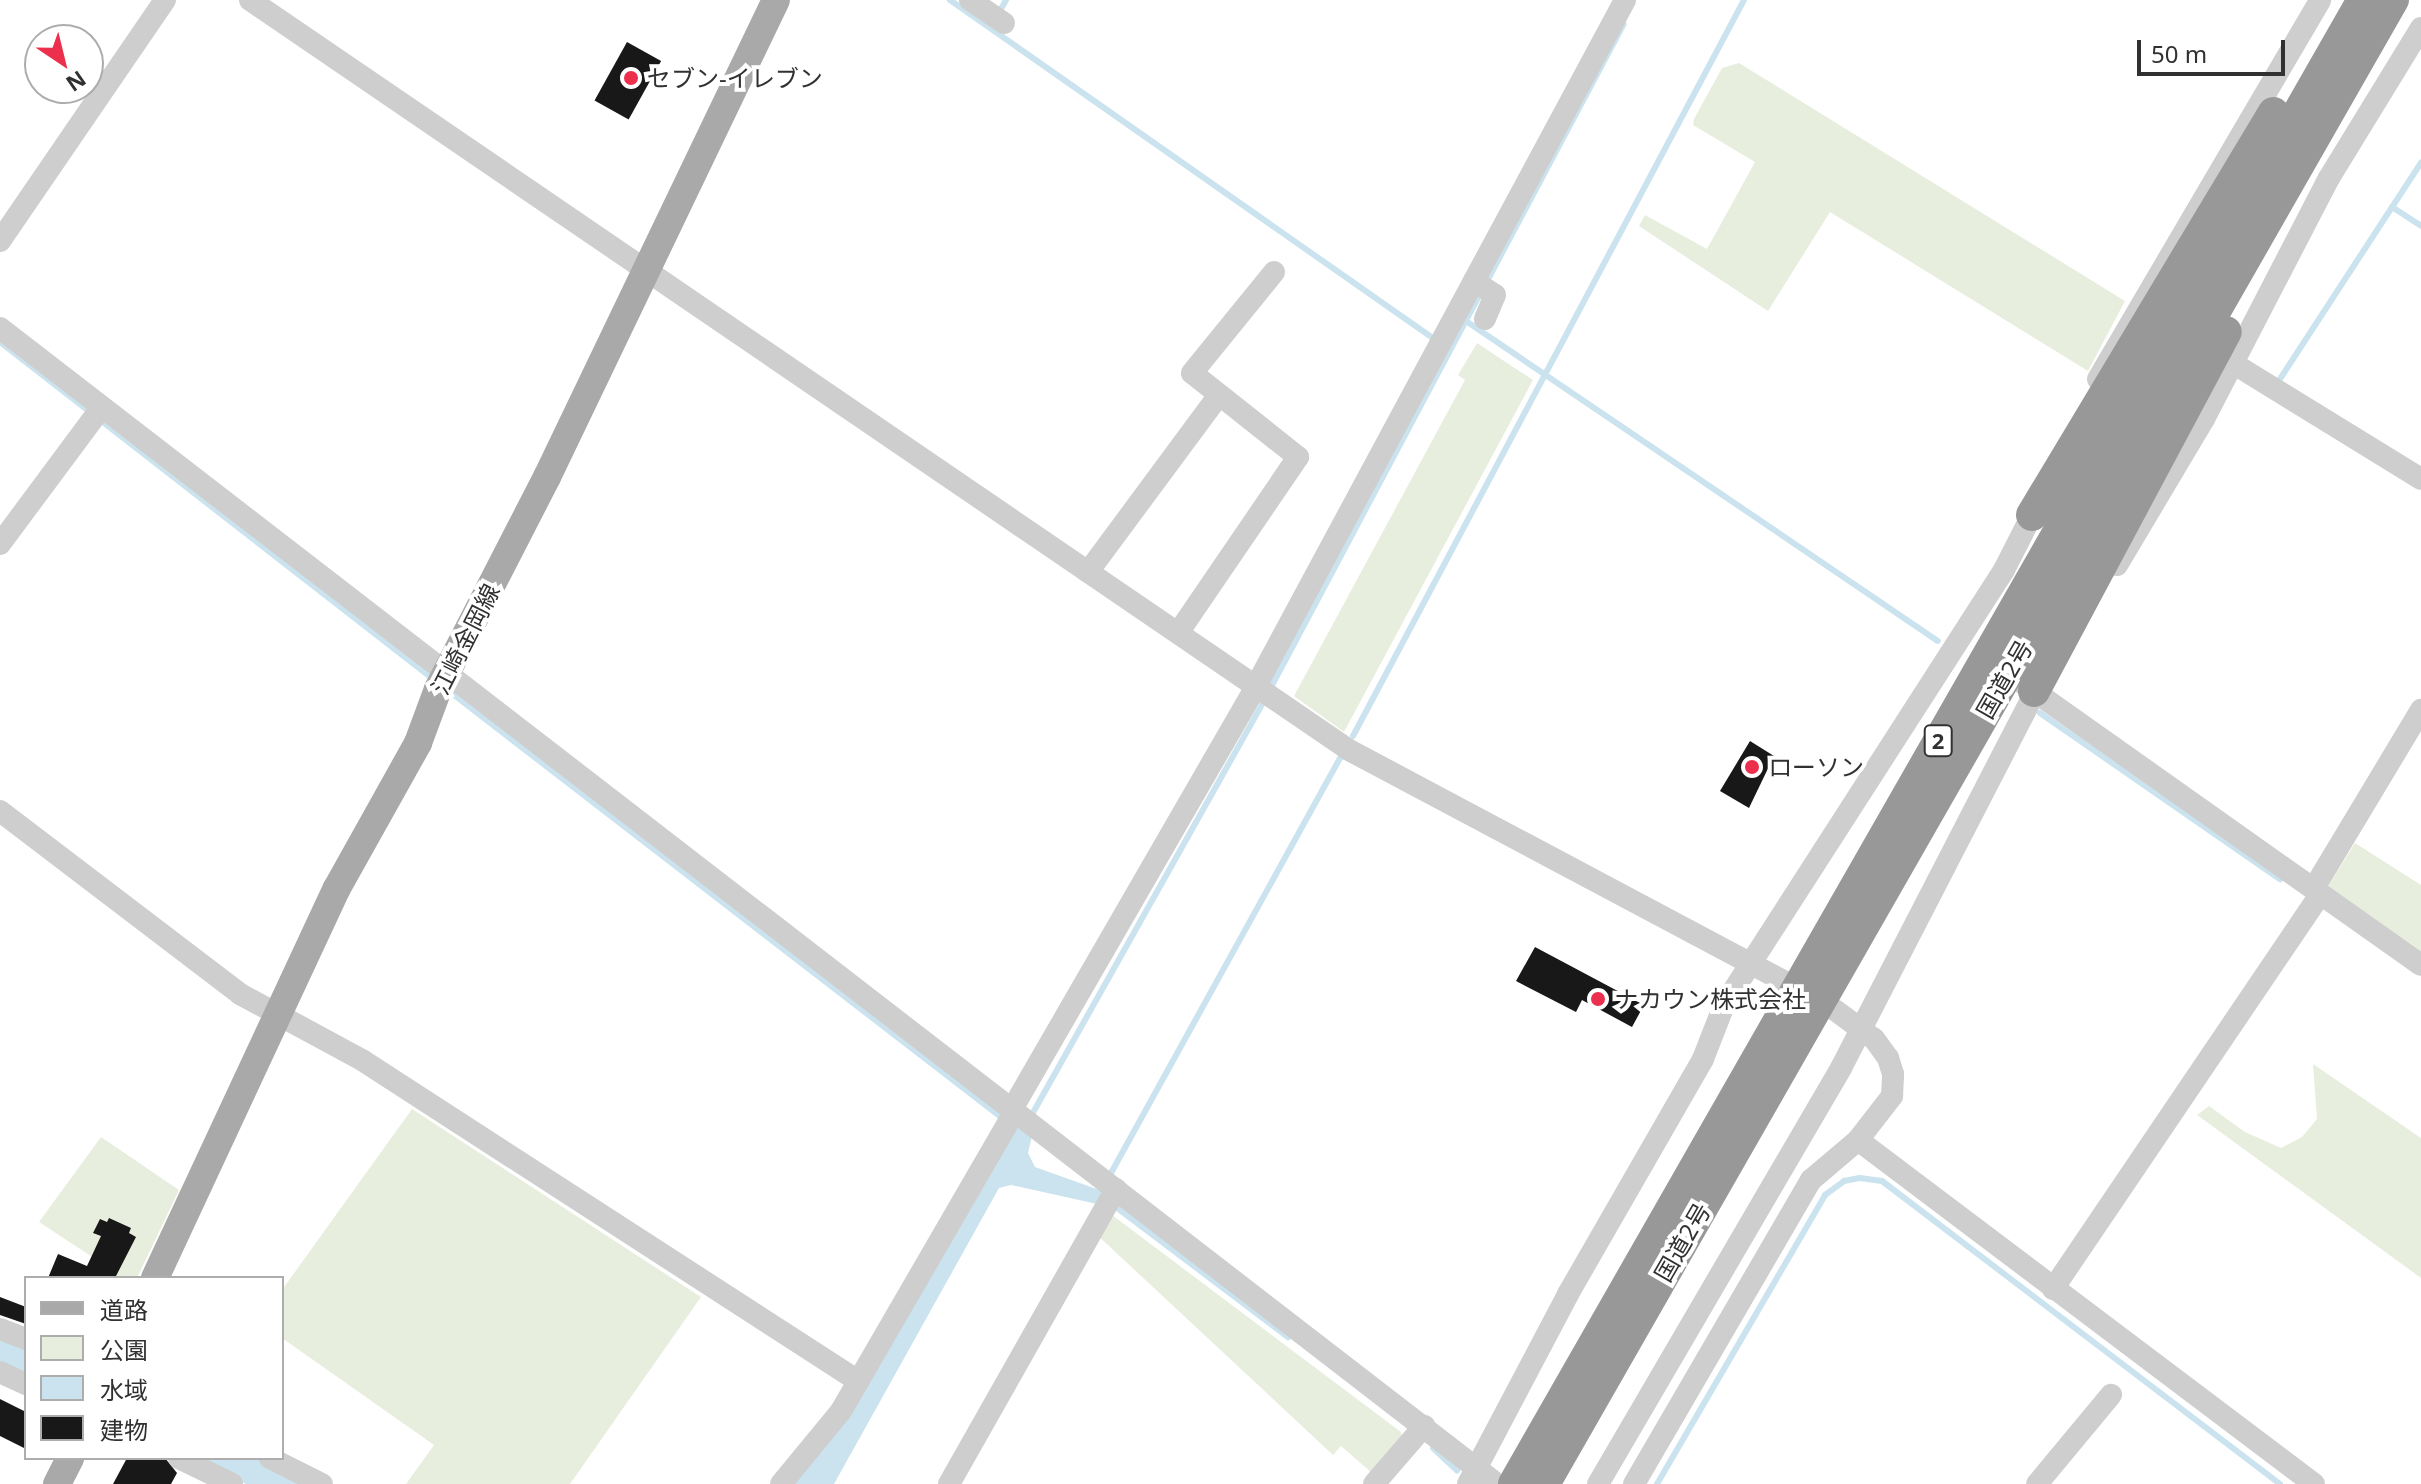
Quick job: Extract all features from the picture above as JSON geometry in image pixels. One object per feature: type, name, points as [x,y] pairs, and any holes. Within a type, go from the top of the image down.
[{"type":"highway","points":[[2032,515],[2349,0]]},
{"type":"highway","name":"国道2号","points":[[1487,1479],[2363,0]]},
{"type":"highway","name":"国道2号","points":[[1544,1484],[2393,0]]},
{"type":"highway","points":[[2026,686],[2204,376],[2346,84]]},
{"type":"main road","name":"江崎金岡線","points":[[156,1276],[337,888],[418,743],[442,681],[647,273],[776,0]]},
{"type":"main road","points":[[57,1484],[69,1460]]},
{"type":"street","points":[[0,241],[165,0]]},
{"type":"street","points":[[250,0],[1349,750],[1782,980]]},
{"type":"street","points":[[970,0],[1004,23]]},
{"type":"street","points":[[781,1484],[820,1441],[1015,1119],[1257,687],[1438,343],[1481,286],[1625,0]]},
{"type":"street","points":[[0,328],[96,414],[1015,1119],[1111,1198],[1487,1479],[1703,1059],[1724,1005],[1966,645],[2112,349],[2320,0]]},
{"type":"street","points":[[1598,1484],[1841,1068],[1859,1027],[1947,869],[2026,686],[2140,529],[2329,178],[2421,28]]},
{"type":"street","points":[[1178,633],[1298,457],[1192,373],[1274,272]]},
{"type":"street","points":[[1481,286],[1495,295],[1485,319]]},
{"type":"street","points":[[2231,362],[2421,479]]},
{"type":"street","points":[[1088,572],[1219,395]]},
{"type":"street","points":[[0,544],[96,414]]},
{"type":"street","points":[[2026,686],[2316,897],[2421,965]]},
{"type":"street","points":[[2053,1289],[2316,897],[2421,710]]},
{"type":"street","points":[[0,811],[240,994],[362,1060],[858,1381]]},
{"type":"street","points":[[1634,1484],[1811,1180],[1858,1140],[1892,1096],[1893,1074],[1874,1039],[1835,1010]]},
{"type":"street","points":[[1858,1140],[2314,1484]]},
{"type":"street","points":[[949,1484],[1111,1198]]},
{"type":"street","points":[[0,1329],[24,1338]]},
{"type":"street","points":[[0,1372],[24,1383]]},
{"type":"street","points":[[2037,1484],[2111,1395]]},
{"type":"street","points":[[1374,1484],[1419,1431]]},
{"type":"street","points":[[183,1460],[232,1484]]},
{"type":"street","points":[[274,1460],[322,1484]]},
{"type":"green space","points":[[1739,63],[2125,301],[2088,371],[1830,212],[1768,311],[1639,226],[1645,215],[1707,249],[1755,162],[1693,125],[1694,119],[1722,68]]},
{"type":"green space","points":[[1477,343],[1533,380],[1344,732],[1294,696],[1465,380],[1458,375]]},
{"type":"green space","points":[[2355,843],[2421,885],[2421,959],[2324,893]]},
{"type":"green space","points":[[2313,1064],[2421,1138],[2421,1278],[2197,1115],[2209,1106],[2245,1132],[2281,1148],[2302,1137],[2317,1119]]},
{"type":"green space","points":[[412,1109],[701,1297],[570,1484],[406,1484],[434,1445],[284,1339],[284,1287]]},
{"type":"green space","points":[[101,1137],[179,1190],[138,1276],[100,1276],[103,1264],[39,1222]]},
{"type":"green space","points":[[1108,1212],[1401,1432],[1402,1440],[1372,1473],[1341,1446],[1333,1455],[1095,1233]]},
{"type":"water","points":[[1014,1123],[1032,1136],[1028,1153],[1035,1167],[1105,1192],[1097,1204],[1011,1185],[999,1188],[834,1484],[787,1484]]},
{"type":"water","points":[[0,1336],[24,1346],[24,1374],[0,1362]]},
{"type":"water","points":[[196,1460],[264,1460],[312,1484],[246,1484]]},
{"type":"building","points":[[627,42],[661,61],[629,120],[595,101]]},
{"type":"building","points":[[1750,741],[1774,756],[1749,808],[1720,791]]},
{"type":"building","points":[[1535,947],[1644,1005],[1632,1027],[1582,1000],[1576,1012],[1516,981]]},
{"type":"building","points":[[109,1218],[131,1228],[129,1233],[136,1237],[116,1276],[49,1276],[58,1254],[87,1266],[101,1236],[93,1233],[100,1219],[107,1222]]},
{"type":"building","points":[[0,1297],[24,1306],[24,1323],[0,1315]]},
{"type":"building","points":[[0,1399],[24,1411],[24,1448],[0,1436]]},
{"type":"building","points":[[126,1460],[167,1460],[177,1473],[171,1484],[113,1484]]},
{"type":"waterway","points":[[950,0],[1437,341]]},
{"type":"waterway","points":[[998,14],[1006,0]]},
{"type":"waterway","points":[[1353,736],[1744,0]]},
{"type":"waterway","points":[[1486,283],[1624,24]]},
{"type":"waterway","points":[[2278,382],[2421,163]]},
{"type":"waterway","points":[[2392,207],[2421,226]]},
{"type":"waterway","points":[[1270,689],[1481,293]]},
{"type":"waterway","points":[[1466,321],[1938,641]]},
{"type":"waterway","points":[[0,342],[433,679]]},
{"type":"waterway","points":[[445,688],[1006,1121]]},
{"type":"waterway","points":[[1030,1118],[1265,699]]},
{"type":"waterway","points":[[2040,713],[2280,879]]},
{"type":"waterway","points":[[1111,1173],[1341,756]]},
{"type":"waterway","points":[[1657,1484],[1825,1195],[1844,1181],[1860,1178],[1882,1181],[2280,1484]]},
{"type":"waterway","points":[[1112,1204],[1288,1337]]},
{"type":"waterway","points":[[1433,1448],[1457,1470]]},
{"type":"place","name":"セブン-イレブン","points":[[631,78]]},
{"type":"place","name":"ローソン","points":[[1752,767]]},
{"type":"place","name":"ナカウン株式会社","points":[[1598,999]]}]
